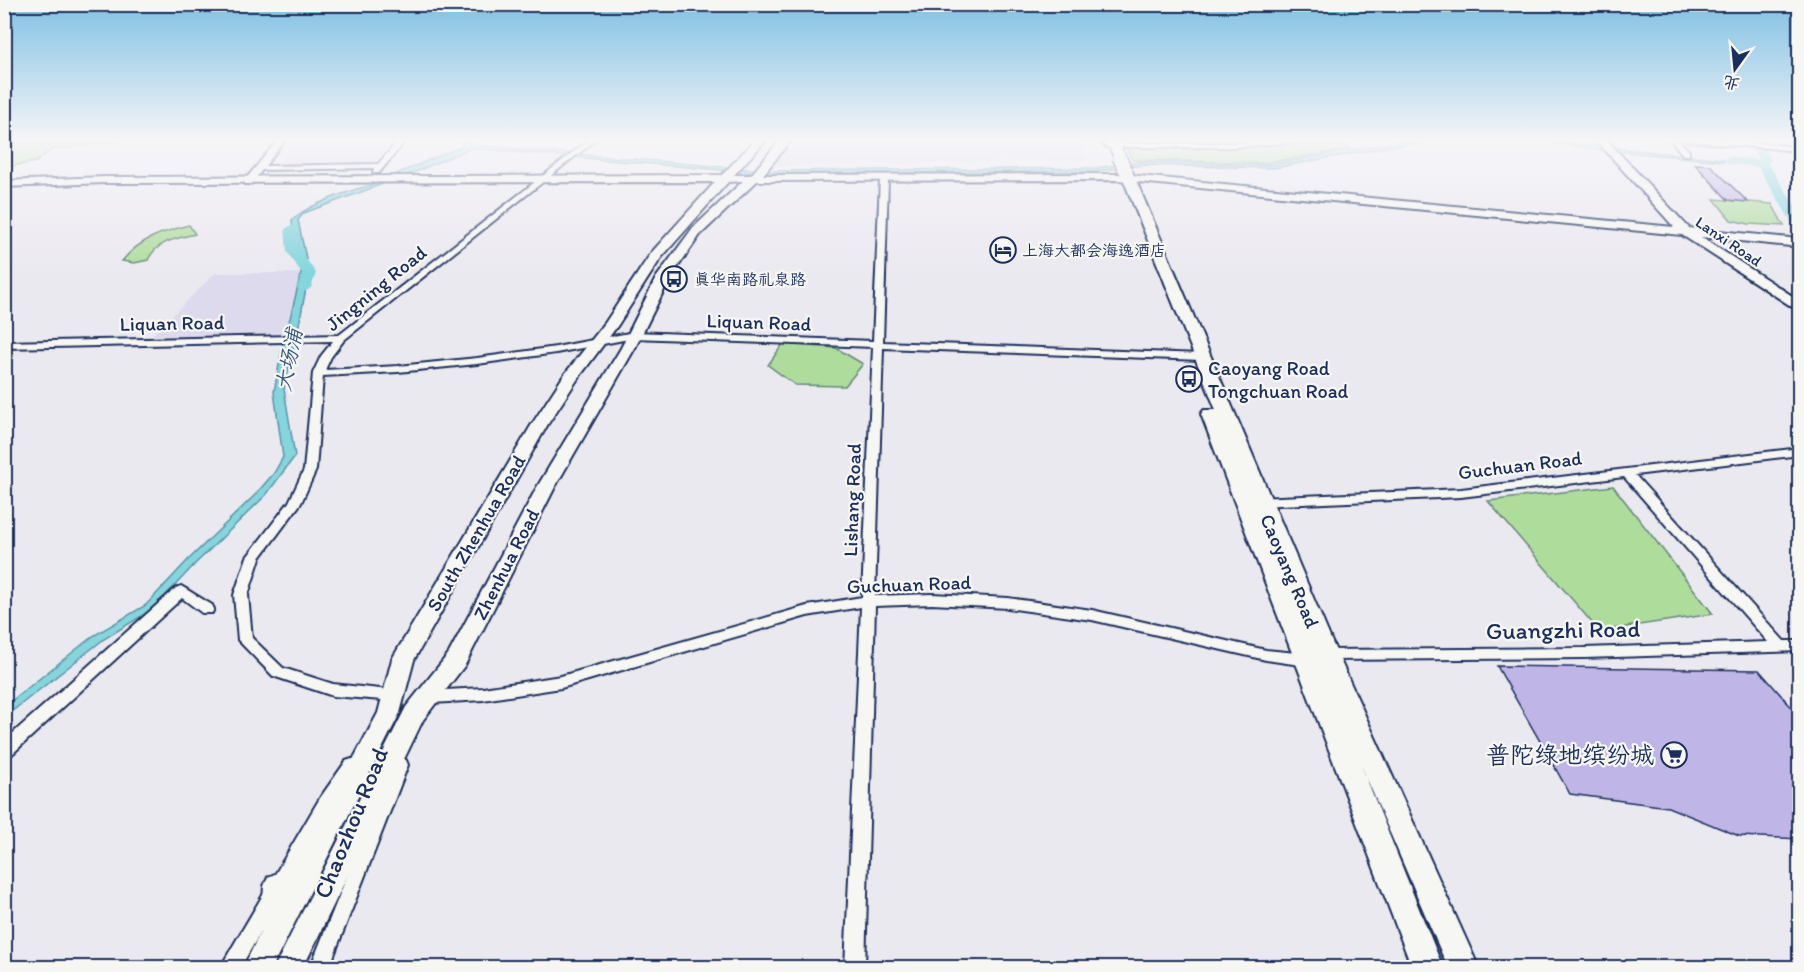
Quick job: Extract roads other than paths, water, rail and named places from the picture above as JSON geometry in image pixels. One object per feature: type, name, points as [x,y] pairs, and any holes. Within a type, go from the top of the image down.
[{"type":"main road","points":[[4,185],[35,184]]},
{"type":"main road","name":"South Zhenhua Road","points":[[257,968],[391,704],[403,659],[540,424],[611,325],[656,256],[720,184]]},
{"type":"main road","name":"Zhenhua Road","points":[[288,968],[414,714],[457,659],[546,487],[634,335],[663,278],[696,232],[745,184]]},
{"type":"main road","name":"Caoyang Road","points":[[1125,184],[1316,657],[1428,968]]},
{"type":"main road","points":[[1214,184],[1800,243]]},
{"type":"main road","name":"Lanxi Road","points":[[1642,184],[1685,232],[1800,308]]},
{"type":"main road","name":"Caoyang Road","points":[[1316,657],[1464,968]]},
{"type":"main road","points":[[273,937],[277,886]]},
{"type":"street","name":"Jingning Road","points":[[391,704],[333,690],[278,672],[245,640],[241,596],[254,557],[295,503],[310,470],[318,373],[326,356],[341,338],[538,184]]},
{"type":"street","name":"Lishang Road","points":[[855,968],[884,184]]},
{"type":"street","name":"Liquan Road","points":[[318,373],[448,364],[596,343],[634,335],[1194,357]]},
{"type":"street","name":"Liquan Road","points":[[4,345],[341,338]]},
{"type":"street","name":"Guchuan Road","points":[[1253,502],[1461,492],[1800,451]]},
{"type":"street","points":[[1627,472],[1781,647]]},
{"type":"street","points":[[4,751],[181,591],[207,609]]},
{"type":"street","name":"Guchuan Road","points":[[427,697],[483,694],[561,682],[807,611],[868,601],[932,599],[1008,603],[1092,615],[1266,655],[1316,657]]},
{"type":"street","name":"Guangzhi Road","points":[[1316,657],[1584,653],[1800,646]]},
{"type":"street","name":"Chaozhou Road","points":[[319,968],[427,697]]},
{"type":"street","points":[[229,968],[326,803],[391,704]]},
{"type":"water","points":[[382,184],[304,213],[298,220],[309,273],[297,335],[286,335],[303,265],[294,252],[292,220],[309,208],[373,185]]},
{"type":"water","points":[[283,343],[295,343],[284,389],[295,456],[266,495],[195,564],[153,609],[104,639],[15,709],[5,720],[5,706],[93,636],[146,605],[274,473],[283,457],[274,392]]},
{"type":"waterway","points":[[1775,184],[1800,224]]},
{"type":"waterway","name":"大场浦","points":[[292,229],[294,252],[309,273],[304,288]]},
{"type":"place","name":"上海大都会海逸酒店","points":[[1003,250]]},
{"type":"place","name":"真华南路礼泉路","points":[[674,279]]},
{"type":"place","name":"Caoyang Road Tongchuan Road","points":[[1189,379]]},
{"type":"place","name":"普陀绿地缤纷城","points":[[1674,755]]}]
